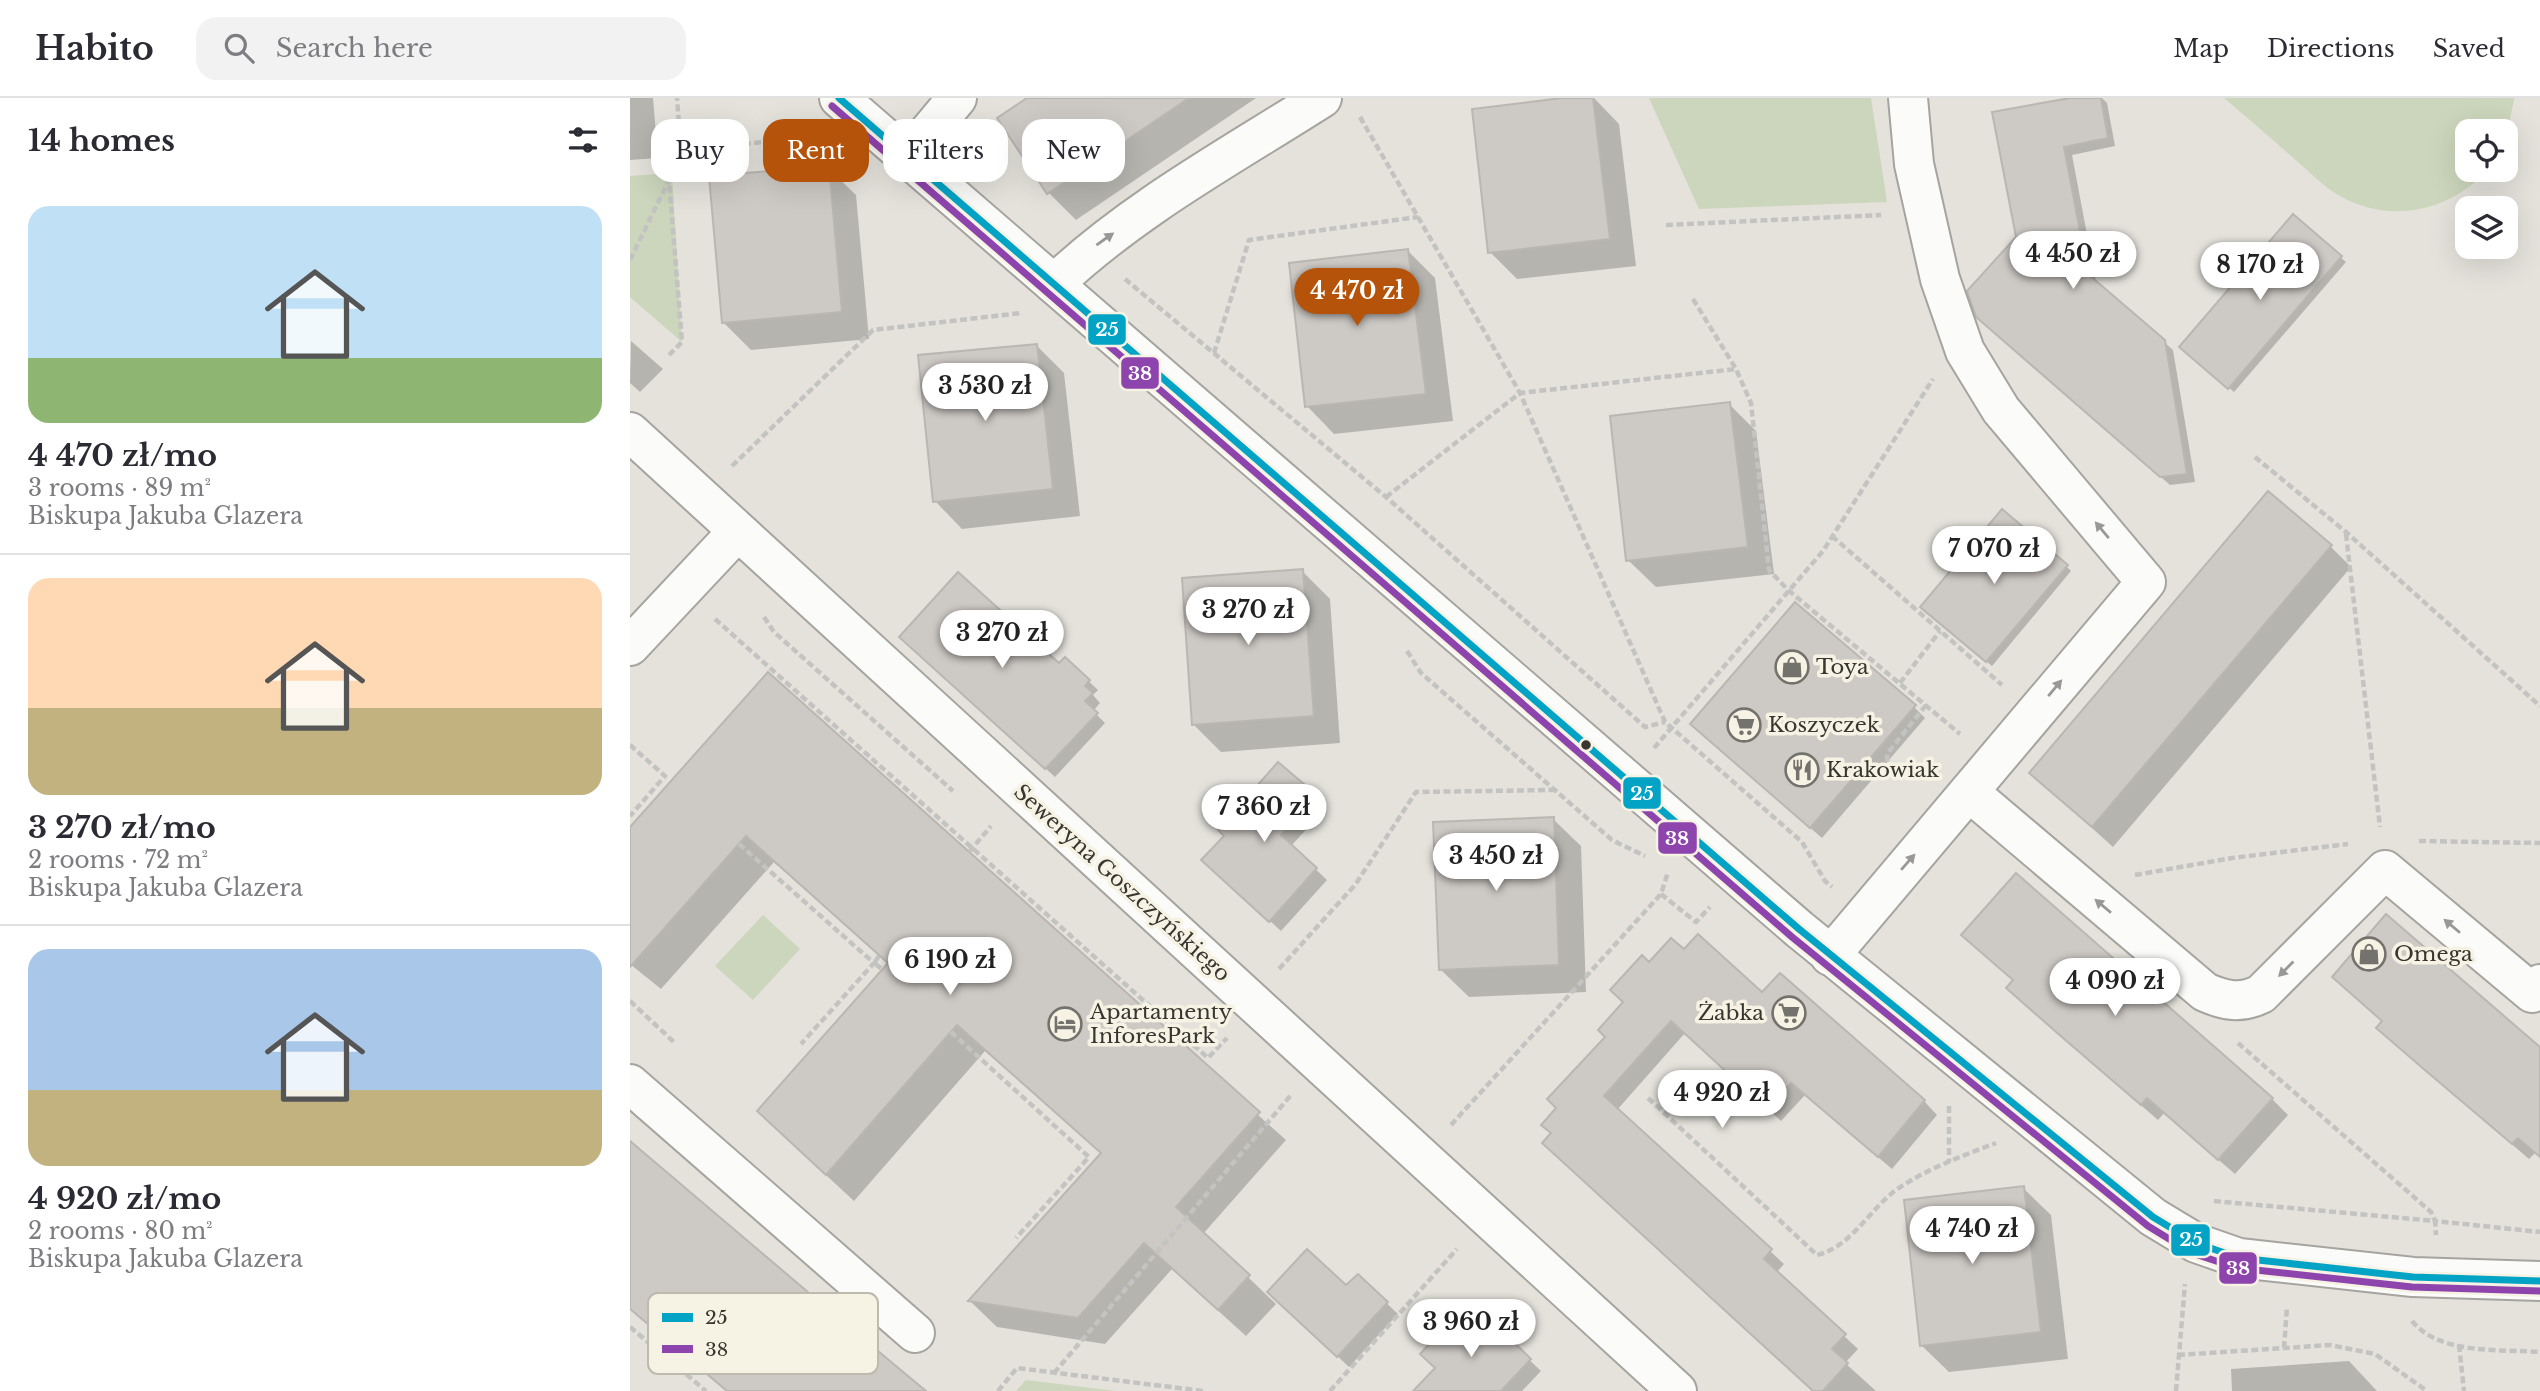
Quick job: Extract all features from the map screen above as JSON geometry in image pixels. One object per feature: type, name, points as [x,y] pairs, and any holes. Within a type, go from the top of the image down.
[{"type":"street","points":[[839,98],[883,137]]},
{"type":"street","points":[[940,119],[957,98]]},
{"type":"street","points":[[1830,956],[1863,913],[2146,582],[2001,410],[1961,338],[1940,279],[1914,164],[1908,98]]},
{"type":"street","points":[[1054,284],[1090,250],[1157,203],[1339,104]]},
{"type":"street","points":[[935,182],[1830,956],[2153,1217],[2196,1243],[2239,1258],[2413,1277],[2540,1281]]},
{"type":"street","name":"Seweryna Goszczyńskiego","points":[[630,432],[1676,1391]]},
{"type":"street","points":[[630,646],[737,532]]},
{"type":"street","points":[[1969,792],[2205,992],[2235,1001],[2249,1000],[2261,994],[2383,855],[2532,993],[2540,984]]},
{"type":"street","points":[[630,1084],[869,1293]]},
{"type":"street","points":[[878,1301],[915,1333]]},
{"type":"path","points":[[677,98],[679,119]]},
{"type":"path","points":[[1339,104],[1418,217],[1520,393],[1664,722],[1802,842],[1825,881],[1863,913]]},
{"type":"path","points":[[630,260],[668,182]]},
{"type":"path","points":[[669,182],[682,342],[669,355]]},
{"type":"path","points":[[1665,225],[1925,213]]},
{"type":"path","points":[[1214,353],[1249,240],[1418,217]]},
{"type":"path","points":[[1090,250],[1387,497],[1646,727],[1664,722]]},
{"type":"path","points":[[1692,299],[1736,369],[1751,402],[1769,570],[1788,590],[1993,762]]},
{"type":"path","points":[[726,471],[873,330],[1027,313]]},
{"type":"path","points":[[1672,729],[1832,536],[1961,338]]},
{"type":"path","points":[[1387,497],[1520,393],[1736,369]]},
{"type":"path","points":[[2255,457],[2346,532],[2540,706]]},
{"type":"path","points":[[2346,532],[2383,855]]},
{"type":"path","points":[[1832,536],[2035,713]]},
{"type":"path","points":[[713,618],[1208,1058],[1229,1036]]},
{"type":"path","points":[[1900,684],[1940,631]]},
{"type":"path","points":[[1888,772],[1887,754],[1926,705]]},
{"type":"path","points":[[630,745],[670,781]]},
{"type":"path","points":[[630,816],[665,776]]},
{"type":"path","points":[[1277,971],[1355,885],[1416,792],[1554,789]]},
{"type":"path","points":[[971,850],[991,826]]},
{"type":"path","points":[[2079,885],[2232,858],[2383,855],[2540,843]]},
{"type":"path","points":[[739,844],[882,970]]},
{"type":"path","points":[[1422,1158],[1661,894],[1670,868]]},
{"type":"path","points":[[1661,894],[1696,922],[1714,904]]},
{"type":"path","points":[[801,1044],[879,956]]},
{"type":"path","points":[[630,1001],[676,1044]]},
{"type":"path","points":[[2235,1001],[2237,1042],[2431,1212],[2435,1221],[2436,1240]]},
{"type":"path","points":[[951,1032],[1089,1157],[1016,1238]]},
{"type":"path","points":[[1054,1373],[1300,1085]]},
{"type":"path","points":[[1648,1098],[1816,1255],[1833,1251],[1896,1190],[1949,1162],[2006,1139]]},
{"type":"path","points":[[1949,1100],[1949,1162]]},
{"type":"path","points":[[2206,1200],[2540,1232]]},
{"type":"path","points":[[1330,1391],[1469,1235],[1495,1225]]},
{"type":"path","points":[[2176,1391],[2186,1279]]},
{"type":"path","points":[[2284,1348],[2288,1300]]},
{"type":"path","points":[[630,1327],[648,1342]]},
{"type":"path","points":[[2178,1355],[2330,1345],[2375,1354],[2427,1391]]},
{"type":"path","points":[[2464,1391],[2459,1345],[2540,1352]]},
{"type":"path","points":[[998,1391],[1017,1368],[1159,1388],[1203,1391]]},
{"type":"path","points":[[686,1374],[706,1391]]},
{"type":"green space","points":[[1649,98],[1871,98],[1887,202],[1699,209]]},
{"type":"green space","points":[[2224,98],[2514,98],[2510,119],[2455,119],[2455,182],[2474,182],[2455,196],[2437,204],[2418,209],[2378,210],[2340,196]]},
{"type":"green space","points":[[651,174],[651,182],[673,182],[682,342],[630,297],[630,176]]},
{"type":"green space","points":[[763,915],[800,949],[753,1000],[715,966]]},
{"type":"green space","points":[[1026,1380],[1116,1391],[1016,1391]]},
{"type":"building","points":[[1027,98],[1189,98],[1125,141],[1125,119],[1022,119],[1022,156],[1008,135],[1008,119],[997,118]]},
{"type":"building","points":[[1562,98],[1593,98],[1610,239],[1488,253],[1472,109]]},
{"type":"building","points":[[2070,98],[2101,98],[2108,138],[2064,147],[2088,274],[2165,340],[2187,474],[2160,477],[1976,317],[1967,291],[2016,237],[1992,112]]},
{"type":"building","points":[[763,172],[763,182],[830,182],[842,312],[722,323],[710,182],[749,182],[749,173]]},
{"type":"building","points":[[1039,182],[1065,182],[1047,194]]},
{"type":"building","points":[[2293,214],[2342,256],[2228,389],[2179,347]]},
{"type":"building","points":[[1408,249],[1426,394],[1305,407],[1289,263]]},
{"type":"building","points":[[1037,344],[1053,489],[933,502],[918,355]]},
{"type":"building","points":[[1730,402],[1748,547],[1626,561],[1610,416]]},
{"type":"building","points":[[2268,491],[2332,545],[2092,827],[2029,773]]},
{"type":"building","points":[[2002,509],[2068,565],[1986,662],[1920,607]]},
{"type":"building","points":[[1303,569],[1314,716],[1192,725],[1182,578]]},
{"type":"building","points":[[958,572],[1059,663],[1065,657],[1090,680],[1085,686],[1093,693],[1085,701],[1098,713],[1045,769],[899,637]]},
{"type":"building","points":[[1795,602],[1916,705],[1810,828],[1690,724]]},
{"type":"building","points":[[768,672],[1260,1112],[1176,1207],[1250,1275],[1218,1310],[1144,1243],[1078,1318],[968,1301],[1101,1153],[957,1025],[826,1175],[757,1111],[888,963],[746,836],[630,967],[630,827]]},
{"type":"building","points":[[1278,762],[1317,795],[1281,835],[1317,868],[1269,922],[1201,860],[1224,836],[1218,830]]},
{"type":"building","points":[[1554,817],[1559,965],[1439,970],[1433,822]]},
{"type":"building","points":[[2016,873],[2273,1098],[2218,1160],[2147,1098],[2141,1105],[2063,1038],[2006,988],[2013,980],[1961,935]]},
{"type":"building","points":[[2386,914],[2540,1047],[2540,1157],[2518,1138],[2512,1144],[2376,1028],[2382,1021],[2332,977]]},
{"type":"building","points":[[1698,934],[1762,992],[1780,973],[1925,1100],[1878,1157],[1791,1083],[1767,1109],[1671,1021],[1604,1096],[1772,1249],[1764,1259],[1846,1334],[1832,1349],[1848,1363],[1823,1391],[1813,1391],[1542,1143],[1551,1133],[1541,1125],[1556,1108],[1547,1099],[1605,1037],[1598,1030],[1623,1002],[1610,990],[1642,955],[1649,962],[1671,938],[1684,949]]},
{"type":"building","points":[[630,1141],[809,1293],[648,1293],[648,1324],[630,1309]]},
{"type":"building","points":[[2024,1186],[2041,1332],[1920,1346],[1904,1200]]},
{"type":"building","points":[[1307,1249],[1346,1285],[1358,1274],[1388,1302],[1337,1357],[1267,1292]]},
{"type":"building","points":[[1459,1312],[1484,1334],[1494,1323],[1531,1359],[1501,1391],[1413,1391],[1435,1368],[1420,1354]]},
{"type":"building","points":[[878,1351],[926,1391],[727,1391],[707,1374],[878,1374]]},
{"type":"transit line","name":"25","points":[[839,98],[1799,929],[2153,1217],[2196,1243],[2239,1258],[2413,1277],[2540,1281]]},
{"type":"transit line","name":"38","points":[[832,106],[1792,937],[2148,1226],[2192,1253],[2237,1268],[2412,1287],[2540,1291]]},
{"type":"place","name":"Toya","points":[[1792,667]]},
{"type":"place","name":"Koszyczek","points":[[1744,725]]},
{"type":"place","name":"Krakowiak","points":[[1802,770]]},
{"type":"place","name":"Omega","points":[[2369,954]]},
{"type":"place","name":"Żabka","points":[[1789,1013]]},
{"type":"place","name":"Apartamenty InforesPark","points":[[1065,1024]]}]
